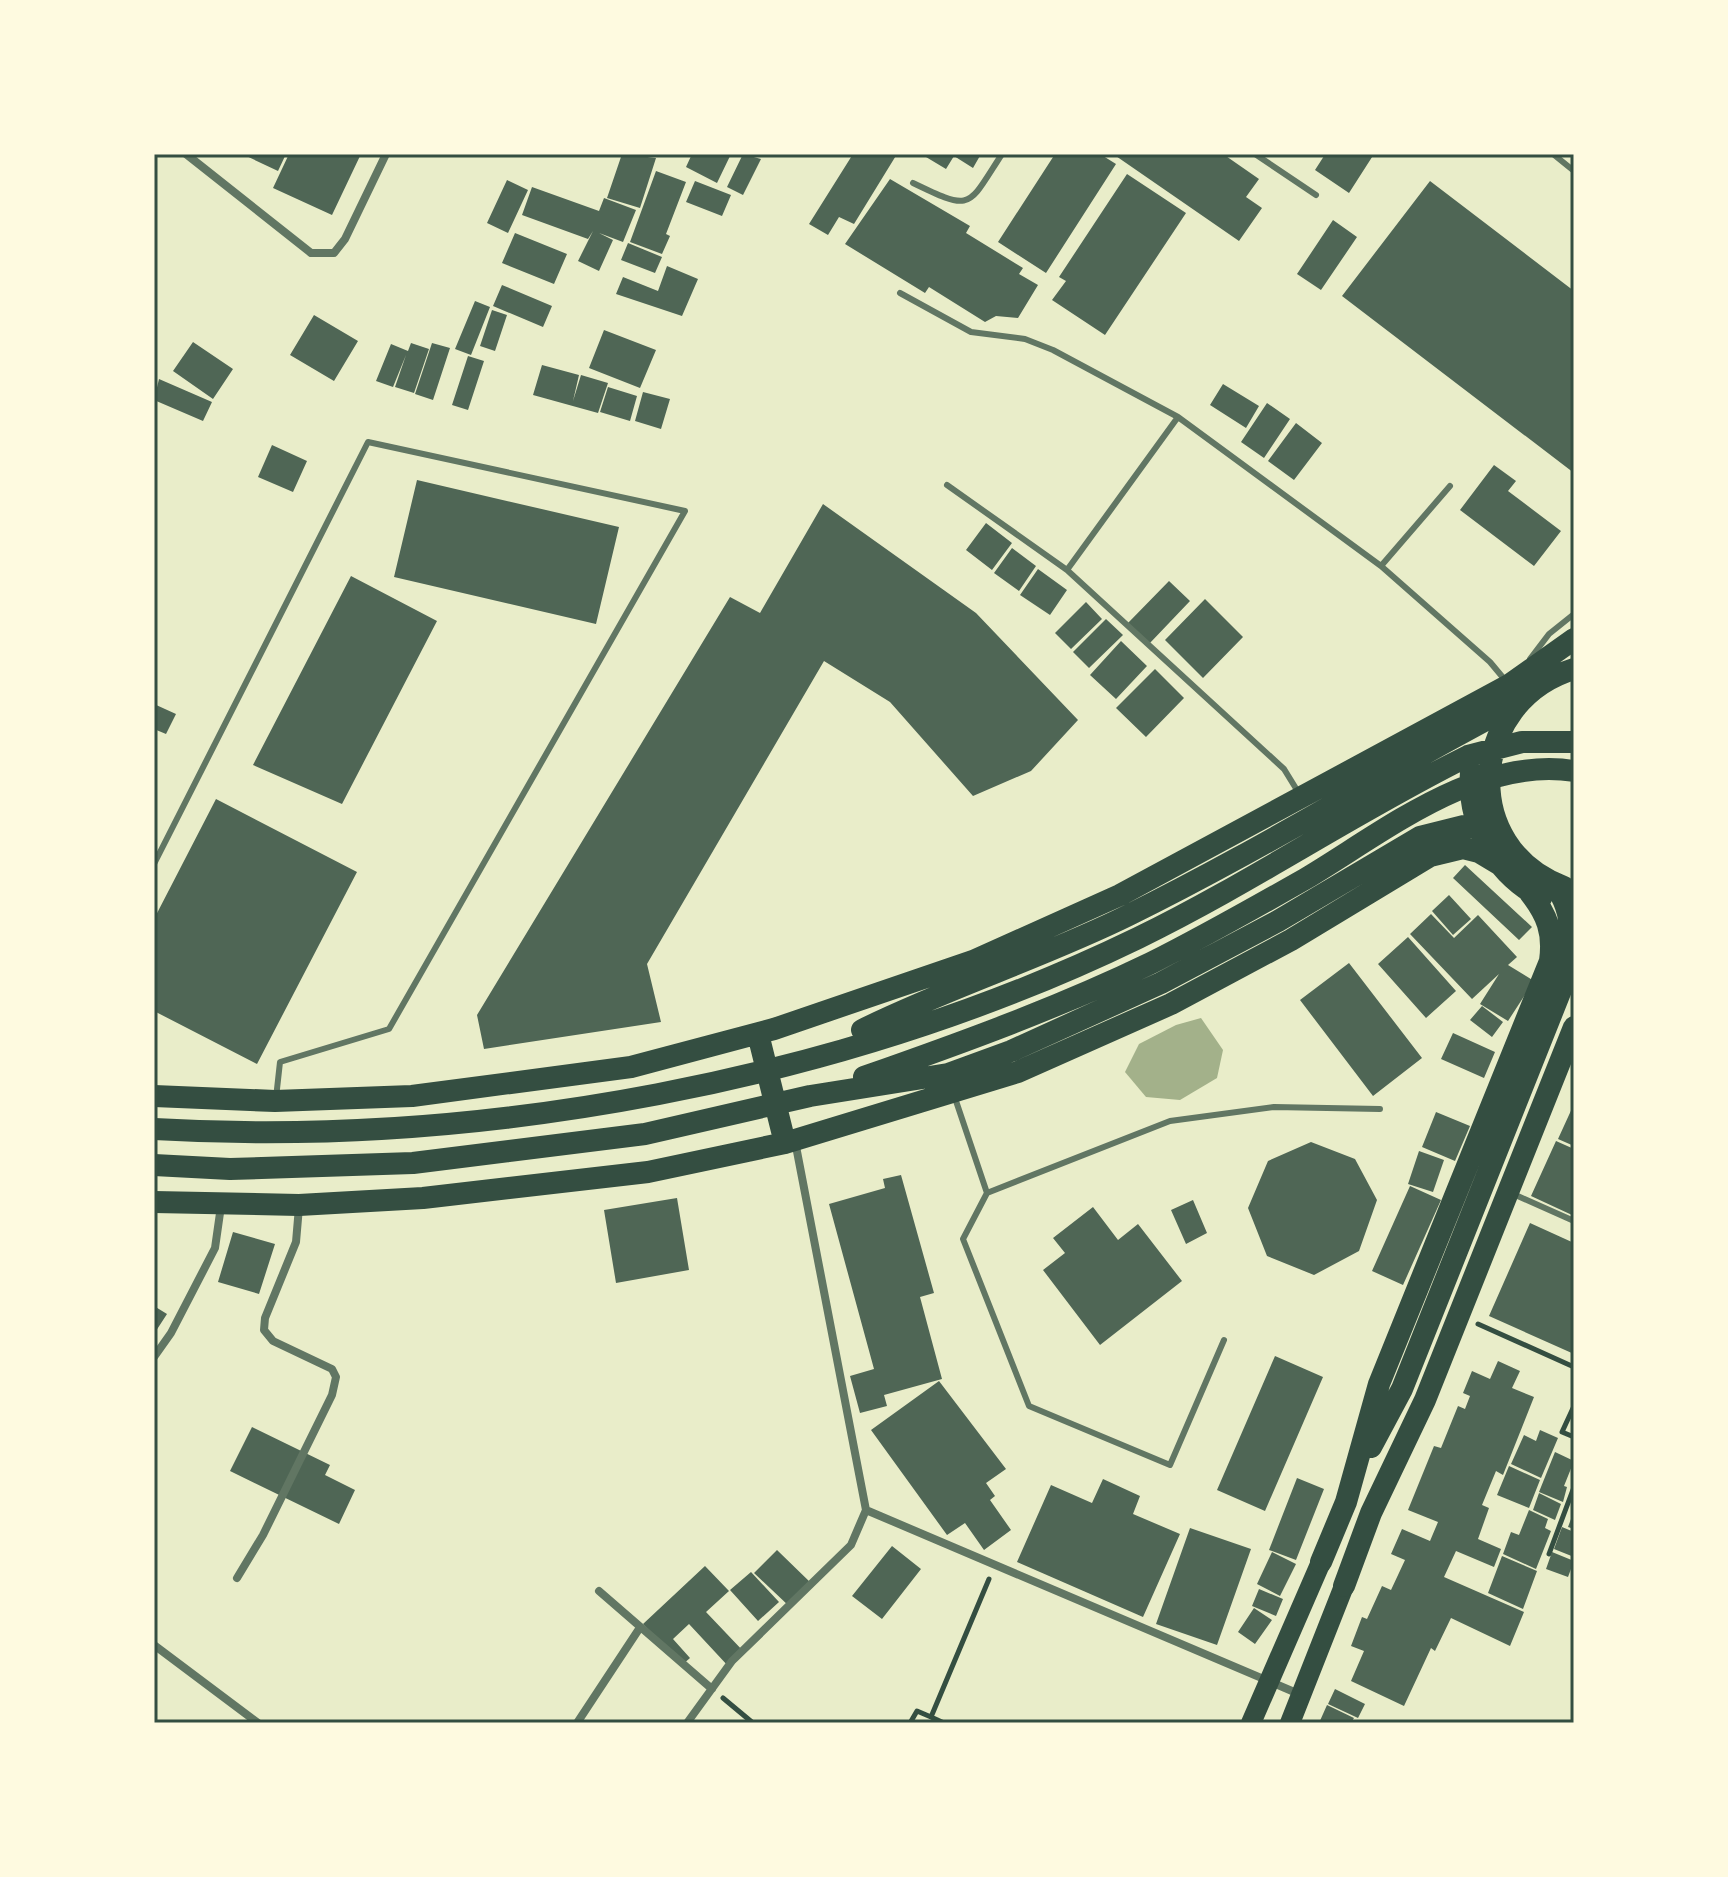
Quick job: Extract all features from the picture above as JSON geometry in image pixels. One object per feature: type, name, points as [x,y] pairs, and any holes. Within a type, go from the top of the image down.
[{"type":"highway","points":[[1499,864],[1478,827],[1470,784],[1472,759],[1485,717],[1514,694],[1547,659],[1574,639]]},
{"type":"highway","points":[[1547,659],[1574,650]]},
{"type":"highway","points":[[154,1096],[275,1101],[412,1096],[631,1067],[758,1034],[973,961],[1120,895],[1302,798],[1391,746],[1574,669]]},
{"type":"highway","points":[[1353,1480],[1402,1389],[1570,961],[1569,912],[1564,886],[1526,865],[1501,833],[1490,799],[1490,762],[1514,694]]},
{"type":"highway","points":[[804,1059],[926,999],[1127,916],[1514,694]]},
{"type":"highway","points":[[154,1129],[230,1133],[411,1128],[634,1100],[804,1059],[992,1002],[1138,938],[1411,784],[1468,756],[1522,742],[1574,742]]},
{"type":"highway","points":[[810,1096],[1003,1028],[1150,963],[1265,902],[1425,807],[1477,783],[1523,770],[1574,771]]},
{"type":"highway","points":[[154,1165],[230,1169],[413,1163],[645,1134],[810,1096],[948,1074],[1011,1051],[1161,983],[1278,921],[1420,837],[1464,826],[1501,833]]},
{"type":"highway","points":[[154,1202],[299,1205],[423,1198],[648,1172],[790,1142],[1018,1072],[1171,1004],[1291,940],[1430,856],[1463,848],[1479,852],[1499,864],[1530,893],[1550,925],[1553,941],[1550,961],[1379,1384],[1353,1480],[1321,1562]]},
{"type":"highway","points":[[1530,893],[1574,911]]},
{"type":"highway","points":[[917,980],[953,1092]]},
{"type":"highway","points":[[1344,1586],[1371,1513],[1425,1400],[1574,1027]]},
{"type":"highway","points":[[758,1034],[790,1142]]},
{"type":"main road","points":[[1251,1723],[1321,1562]]},
{"type":"main road","points":[[1290,1723],[1344,1586]]},
{"type":"street","points":[[190,155],[311,253],[334,253],[345,239],[386,154]]},
{"type":"street","points":[[687,1723],[732,1661],[851,1545],[866,1510],[790,1142]]},
{"type":"street","points":[[154,1357],[171,1333],[215,1248],[221,1205]]},
{"type":"street","points":[[237,1578],[263,1535],[305,1451],[332,1395],[336,1377],[332,1369],[273,1341],[264,1330],[265,1318],[296,1242],[299,1205]]},
{"type":"street","points":[[866,1510],[1300,1695]]},
{"type":"street","points":[[599,1591],[639,1629],[712,1689]]},
{"type":"street","points":[[577,1723],[639,1629]]},
{"type":"street","points":[[154,1645],[258,1723]]},
{"type":"lane","points":[[913,183],[955,203],[966,201],[978,191],[1002,154]]},
{"type":"lane","points":[[1255,154],[1316,195]]},
{"type":"lane","points":[[1553,154],[1574,171]]},
{"type":"lane","points":[[900,293],[971,332],[1025,339],[1053,350],[1178,417],[1381,566],[1490,662],[1514,694],[1549,634],[1574,614]]},
{"type":"lane","points":[[1067,570],[1178,417]]},
{"type":"lane","points":[[154,864],[368,442],[685,511],[389,1029],[280,1062],[275,1101]]},
{"type":"lane","points":[[947,485],[1067,570],[1284,769],[1302,798]]},
{"type":"lane","points":[[1381,566],[1450,486]]},
{"type":"lane","points":[[953,1092],[987,1193]]},
{"type":"lane","points":[[1224,1340],[1170,1465],[1029,1406],[963,1239],[987,1193],[1170,1121],[1274,1107],[1380,1109]]},
{"type":"lane","points":[[1508,1192],[1574,1221]]},
{"type":"path","points":[[1458,1316],[1574,1367]]},
{"type":"path","points":[[1574,1406],[1562,1432],[1574,1437]]},
{"type":"path","points":[[1549,1554],[1574,1487]]},
{"type":"path","points":[[931,1717],[996,1563]]},
{"type":"path","points":[[712,1689],[753,1723]]},
{"type":"path","points":[[910,1723],[917,1711],[944,1723]]},
{"type":"shaded area","points":[[1201,1018],[1223,1050],[1217,1078],[1180,1100],[1146,1097],[1125,1072],[1139,1044],[1176,1025]]},
{"type":"building","points":[[242,154],[286,154],[278,171]]},
{"type":"building","points":[[289,154],[360,156],[332,215],[273,188]]},
{"type":"building","points":[[622,154],[656,158],[640,208],[607,198]]},
{"type":"building","points":[[692,154],[731,154],[717,183],[686,167]]},
{"type":"building","points":[[743,154],[761,159],[743,195],[727,187]]},
{"type":"building","points":[[853,154],[897,154],[854,224],[839,217],[828,235],[809,224]]},
{"type":"building","points":[[921,154],[981,154],[973,168],[954,156],[946,169]]},
{"type":"building","points":[[1055,154],[1100,154],[1116,164],[1046,273],[998,242]]},
{"type":"building","points":[[1113,154],[1223,154],[1259,179],[1246,197],[1262,208],[1239,241]]},
{"type":"building","points":[[1321,154],[1374,154],[1349,193],[1315,170],[1324,156]]},
{"type":"building","points":[[656,171],[686,182],[666,234],[670,236],[662,254],[630,242]]},
{"type":"building","points":[[1127,174],[1186,213],[1105,335],[1052,300],[1066,281],[1059,277]]},
{"type":"building","points":[[890,179],[970,226],[966,233],[1023,268],[1019,274],[1038,285],[1018,318],[996,316],[985,322],[929,287],[925,293],[845,244]]},
{"type":"building","points":[[507,180],[528,190],[508,233],[487,223]]},
{"type":"building","points":[[695,181],[731,195],[722,216],[686,202]]},
{"type":"building","points":[[1430,181],[1574,291],[1574,473],[1342,296]]},
{"type":"building","points":[[532,187],[599,211],[604,198],[636,210],[623,242],[599,233],[613,240],[599,271],[578,261],[593,231],[588,239],[522,215]]},
{"type":"building","points":[[1333,220],[1357,237],[1321,290],[1297,274]]},
{"type":"building","points":[[515,233],[567,254],[554,284],[502,263]]},
{"type":"building","points":[[628,243],[662,257],[655,273],[621,260]]},
{"type":"building","points":[[667,266],[698,279],[682,316],[616,294],[623,277],[658,291]]},
{"type":"building","points":[[502,285],[552,306],[543,327],[493,306]]},
{"type":"building","points":[[475,301],[490,307],[471,355],[455,349]]},
{"type":"building","points":[[492,310],[507,315],[495,351],[480,346]]},
{"type":"building","points":[[314,315],[358,341],[334,381],[290,355]]},
{"type":"building","points":[[604,330],[656,350],[640,388],[589,368]]},
{"type":"building","points":[[193,342],[233,369],[213,399],[173,371]]},
{"type":"building","points":[[411,343],[429,349],[414,393],[395,387],[406,355],[393,387],[376,381],[391,344],[408,351]]},
{"type":"building","points":[[432,343],[450,348],[433,400],[415,394]]},
{"type":"building","points":[[468,356],[484,361],[468,410],[452,405]]},
{"type":"building","points":[[542,365],[579,375],[573,401],[581,375],[608,383],[598,413],[533,395]]},
{"type":"building","points":[[159,379],[212,402],[203,421],[154,400]]},
{"type":"building","points":[[1223,384],[1259,406],[1246,428],[1210,405]]},
{"type":"building","points":[[608,387],[637,396],[630,421],[600,412]]},
{"type":"building","points":[[643,392],[670,399],[661,429],[635,421]]},
{"type":"building","points":[[1267,403],[1290,419],[1264,458],[1241,442]]},
{"type":"building","points":[[1296,423],[1322,443],[1294,480],[1268,461]]},
{"type":"building","points":[[272,445],[307,461],[293,492],[258,477]]},
{"type":"building","points":[[1494,465],[1516,481],[1508,491],[1561,531],[1534,566],[1460,510]]},
{"type":"building","points":[[417,480],[619,527],[596,624],[394,577]]},
{"type":"building","points":[[823,504],[976,613],[1078,720],[1031,771],[973,796],[890,702],[824,661],[647,964],[661,1022],[484,1049],[477,1015],[730,597],[760,613]]},
{"type":"building","points":[[986,523],[1012,543],[992,570],[966,550]]},
{"type":"building","points":[[1012,548],[1036,566],[1019,591],[994,573]]},
{"type":"building","points":[[1038,569],[1067,590],[1050,615],[1020,595]]},
{"type":"building","points":[[351,576],[437,621],[342,804],[253,765]]},
{"type":"building","points":[[1169,581],[1190,601],[1149,644],[1128,623]]},
{"type":"building","points":[[1205,599],[1243,637],[1203,678],[1165,640]]},
{"type":"building","points":[[1086,602],[1102,619],[1071,649],[1055,633]]},
{"type":"building","points":[[1106,619],[1123,635],[1089,668],[1073,652]]},
{"type":"building","points":[[1121,641],[1147,666],[1116,699],[1090,675]]},
{"type":"building","points":[[1155,669],[1184,698],[1146,737],[1116,708]]},
{"type":"building","points":[[154,704],[176,714],[166,734],[154,729]]},
{"type":"building","points":[[216,799],[357,872],[257,1064],[154,1011],[154,919]]},
{"type":"building","points":[[1465,865],[1532,927],[1519,940],[1453,878]]},
{"type":"building","points":[[1449,895],[1471,919],[1453,935],[1432,911]]},
{"type":"building","points":[[1431,914],[1454,938],[1478,915],[1517,957],[1508,965],[1534,981],[1508,1021],[1480,1004],[1499,974],[1472,999],[1410,934]]},
{"type":"building","points":[[1408,937],[1456,991],[1426,1018],[1378,964]]},
{"type":"building","points":[[1349,963],[1422,1058],[1373,1096],[1300,1000]]},
{"type":"building","points":[[1482,1006],[1503,1022],[1492,1037],[1470,1020]]},
{"type":"building","points":[[1453,1033],[1495,1052],[1484,1078],[1441,1059]]},
{"type":"building","points":[[1574,1104],[1574,1146],[1558,1139]]},
{"type":"building","points":[[1436,1112],[1470,1126],[1455,1161],[1422,1147]]},
{"type":"building","points":[[1556,1141],[1574,1149],[1572,1215],[1531,1196]]},
{"type":"building","points":[[1311,1142],[1355,1159],[1377,1200],[1359,1251],[1314,1275],[1267,1256],[1248,1208],[1268,1161]]},
{"type":"building","points":[[1419,1151],[1444,1160],[1433,1192],[1408,1184]]},
{"type":"building","points":[[901,1175],[934,1293],[920,1297],[942,1379],[884,1395],[887,1406],[860,1413],[850,1376],[874,1369],[829,1204],[885,1188],[883,1179]]},
{"type":"building","points":[[1410,1186],[1441,1200],[1403,1285],[1372,1271]]},
{"type":"building","points":[[677,1198],[689,1270],[616,1283],[604,1210]]},
{"type":"building","points":[[1193,1200],[1207,1233],[1186,1244],[1171,1210]]},
{"type":"building","points":[[1093,1207],[1118,1240],[1138,1224],[1182,1281],[1100,1345],[1043,1270],[1065,1253],[1053,1238]]},
{"type":"building","points":[[1530,1223],[1574,1243],[1574,1354],[1489,1316]]},
{"type":"building","points":[[233,1232],[275,1244],[259,1294],[218,1282]]},
{"type":"building","points":[[154,1306],[167,1314],[154,1334]]},
{"type":"building","points":[[1275,1356],[1323,1377],[1265,1511],[1217,1490]]},
{"type":"building","points":[[1498,1361],[1520,1371],[1512,1388],[1534,1397],[1503,1475],[1496,1471],[1482,1505],[1489,1508],[1478,1539],[1501,1549],[1494,1567],[1456,1551],[1444,1577],[1524,1612],[1510,1646],[1451,1618],[1435,1651],[1431,1648],[1404,1706],[1351,1681],[1364,1651],[1351,1646],[1362,1617],[1367,1619],[1382,1586],[1391,1590],[1405,1560],[1391,1554],[1402,1529],[1430,1541],[1438,1522],[1408,1510],[1434,1446],[1441,1448],[1458,1406],[1465,1409],[1470,1396],[1463,1393],[1472,1371],[1490,1379]]},
{"type":"building","points":[[939,1381],[1006,1469],[986,1483],[995,1496],[990,1500],[1011,1530],[984,1550],[965,1523],[947,1535],[871,1430]]},
{"type":"building","points":[[252,1427],[330,1465],[325,1475],[355,1490],[339,1524],[230,1471]]},
{"type":"building","points":[[1540,1430],[1558,1438],[1541,1478],[1511,1464],[1524,1435],[1536,1441]]},
{"type":"building","points":[[1555,1452],[1574,1461],[1564,1486],[1567,1487],[1563,1502],[1539,1492]]},
{"type":"building","points":[[1509,1466],[1540,1480],[1529,1508],[1497,1495]]},
{"type":"building","points":[[1297,1478],[1324,1489],[1296,1560],[1269,1550]]},
{"type":"building","points":[[1103,1479],[1140,1496],[1133,1514],[1180,1534],[1143,1617],[1017,1562],[1051,1485],[1092,1503]]},
{"type":"building","points":[[1539,1493],[1561,1504],[1555,1520],[1533,1510]]},
{"type":"building","points":[[1529,1510],[1548,1519],[1545,1528],[1551,1531],[1536,1569],[1503,1554],[1511,1532],[1519,1535]]},
{"type":"building","points":[[1574,1511],[1574,1529],[1568,1527]]},
{"type":"building","points":[[1562,1527],[1574,1532],[1574,1557],[1554,1549]]},
{"type":"building","points":[[1190,1528],[1251,1549],[1217,1645],[1156,1624]]},
{"type":"building","points":[[892,1546],[921,1569],[882,1619],[852,1596]]},
{"type":"building","points":[[777,1550],[812,1584],[790,1607],[754,1573]]},
{"type":"building","points":[[1272,1552],[1296,1564],[1280,1596],[1257,1584]]},
{"type":"building","points":[[1552,1552],[1574,1561],[1568,1577],[1546,1569]]},
{"type":"building","points":[[1502,1556],[1537,1571],[1523,1609],[1488,1593]]},
{"type":"building","points":[[705,1566],[729,1591],[706,1612],[745,1653],[729,1667],[689,1624],[673,1639],[690,1658],[682,1665],[643,1624]]},
{"type":"building","points":[[751,1572],[779,1602],[758,1621],[730,1590]]},
{"type":"building","points":[[1259,1589],[1283,1599],[1276,1616],[1252,1606]]},
{"type":"building","points":[[1254,1608],[1272,1620],[1255,1644],[1238,1632]]},
{"type":"building","points":[[1335,1689],[1365,1704],[1358,1718],[1328,1704]]},
{"type":"building","points":[[1327,1705],[1354,1718],[1351,1723],[1319,1723]]}]
